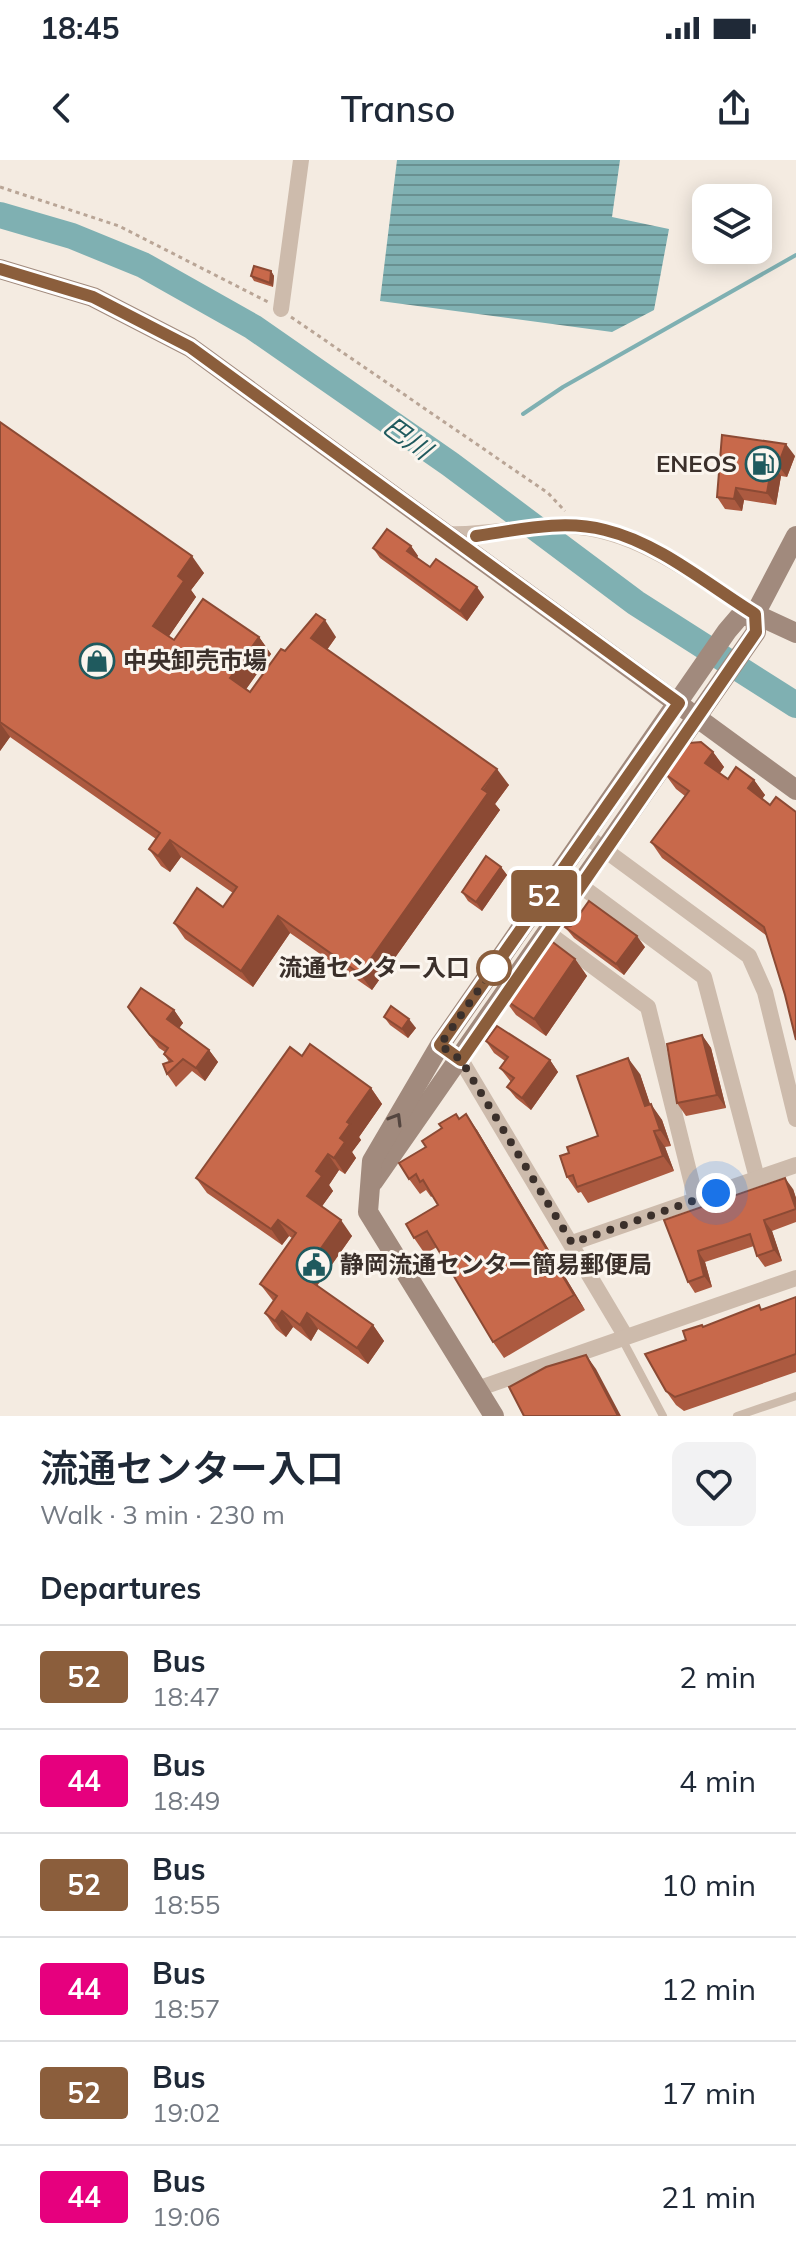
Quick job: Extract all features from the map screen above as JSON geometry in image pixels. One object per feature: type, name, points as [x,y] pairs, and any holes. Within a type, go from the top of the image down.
[{"type":"street","points":[[281,309],[301,160]]},
{"type":"street","points":[[0,269],[93,297],[164,331],[214,364],[796,790]]},
{"type":"street","points":[[446,534],[476,536],[551,526],[602,529],[648,547],[755,614],[796,633]]},
{"type":"street","points":[[367,1190],[461,1060],[756,632],[755,614],[796,536]]},
{"type":"street","points":[[494,1416],[368,1212],[367,1190],[372,1161],[440,1045],[727,631],[739,617],[755,614]]},
{"type":"street","points":[[586,836],[749,956],[765,992],[796,1119]]},
{"type":"street","points":[[581,886],[704,977],[757,1178]]},
{"type":"street","points":[[548,933],[648,1007],[696,1200]]},
{"type":"street","points":[[440,1045],[461,1060],[572,1243],[624,1338]]},
{"type":"street","points":[[572,1243],[796,1165]]},
{"type":"street","points":[[477,1389],[796,1278]]},
{"type":"lane","points":[[624,1338],[663,1416]]},
{"type":"lane","points":[[737,1416],[796,1396]]},
{"type":"path","points":[[0,187],[119,226],[281,309],[548,493],[580,527]]},
{"type":"water","points":[[397,160],[620,160],[612,217],[669,229],[654,310],[612,332],[380,301]]},
{"type":"building","points":[[254,266],[271,271],[270,283],[251,276]]},
{"type":"building","points":[[0,422],[192,556],[178,576],[184,581],[153,626],[174,640],[203,599],[259,637],[230,678],[250,692],[281,649],[285,651],[316,614],[325,620],[311,638],[497,769],[482,789],[488,793],[360,974],[278,916],[241,971],[174,923],[197,888],[223,907],[237,887],[170,840],[158,856],[149,849],[160,833],[0,722]]},
{"type":"building","points":[[722,435],[786,444],[778,465],[772,464],[767,493],[736,488],[734,499],[717,497]]},
{"type":"building","points":[[387,529],[411,546],[407,551],[430,567],[436,559],[477,587],[460,611],[373,548]]},
{"type":"building","points":[[701,742],[713,752],[705,763],[728,779],[736,767],[754,780],[748,788],[770,805],[776,797],[796,812],[796,1040],[764,927],[651,842],[689,791],[665,774],[689,743]]},
{"type":"building","points":[[486,856],[501,867],[476,902],[462,892]]},
{"type":"building","points":[[589,901],[637,936],[616,964],[565,927],[571,926]]},
{"type":"building","points":[[546,937],[575,959],[534,1019],[504,999]]},
{"type":"building","points":[[141,988],[174,1010],[167,1019],[209,1050],[196,1068],[183,1059],[167,1074],[163,1064],[172,1061],[164,1054],[168,1048],[150,1035],[128,1007]]},
{"type":"building","points":[[391,1006],[409,1019],[402,1029],[384,1017]]},
{"type":"building","points":[[497,1026],[550,1060],[522,1098],[507,1087],[514,1078],[500,1068],[508,1057],[486,1041]]},
{"type":"building","points":[[702,1035],[717,1095],[677,1103],[667,1044]]},
{"type":"building","points":[[310,1044],[371,1088],[347,1122],[350,1124],[340,1138],[345,1142],[334,1158],[328,1154],[316,1171],[322,1176],[307,1196],[341,1220],[302,1275],[373,1325],[357,1348],[307,1313],[300,1325],[282,1311],[275,1321],[265,1313],[277,1296],[260,1284],[296,1233],[278,1220],[271,1229],[196,1178],[290,1047],[302,1056]]},
{"type":"building","points":[[628,1058],[645,1106],[651,1104],[660,1130],[654,1131],[663,1156],[577,1187],[573,1175],[567,1177],[560,1156],[569,1153],[567,1147],[598,1136],[577,1076]]},
{"type":"building","points":[[456,1114],[459,1119],[466,1114],[574,1295],[493,1342],[427,1231],[414,1238],[406,1224],[438,1205],[423,1180],[420,1182],[416,1174],[409,1179],[399,1163],[426,1147],[422,1141],[442,1128],[439,1124]]},
{"type":"building","points":[[785,1178],[796,1209],[764,1220],[774,1250],[757,1256],[750,1234],[698,1251],[704,1276],[688,1282],[664,1220]]},
{"type":"building","points":[[796,1297],[796,1354],[675,1397],[666,1391],[645,1354],[686,1340],[683,1331],[703,1327],[759,1305],[761,1310]]},
{"type":"building","points":[[586,1355],[618,1416],[524,1416],[509,1387],[546,1367]]},
{"type":"waterway","name":"巴川","points":[[0,215],[72,236],[143,265],[253,327],[450,464],[636,603],[796,705]]},
{"type":"waterway","points":[[523,414],[563,387],[796,255]]},
{"type":"bus line","name":"52","points":[[0,269],[93,297],[190,347],[679,703],[440,1045],[461,1060],[756,632],[755,614],[648,547],[621,535],[602,529],[551,526],[476,536]]},
{"type":"place","name":"ENEOS","points":[[763,464]]},
{"type":"place","name":"中央卸売市場","points":[[97,661]]},
{"type":"place","name":"流通センター入口","points":[[494,968]]},
{"type":"place","name":"静岡流通センター簡易郵便局","points":[[314,1265]]},
{"type":"route","points":[[494,968],[440,1045],[461,1060],[572,1243],[716,1193]]}]
